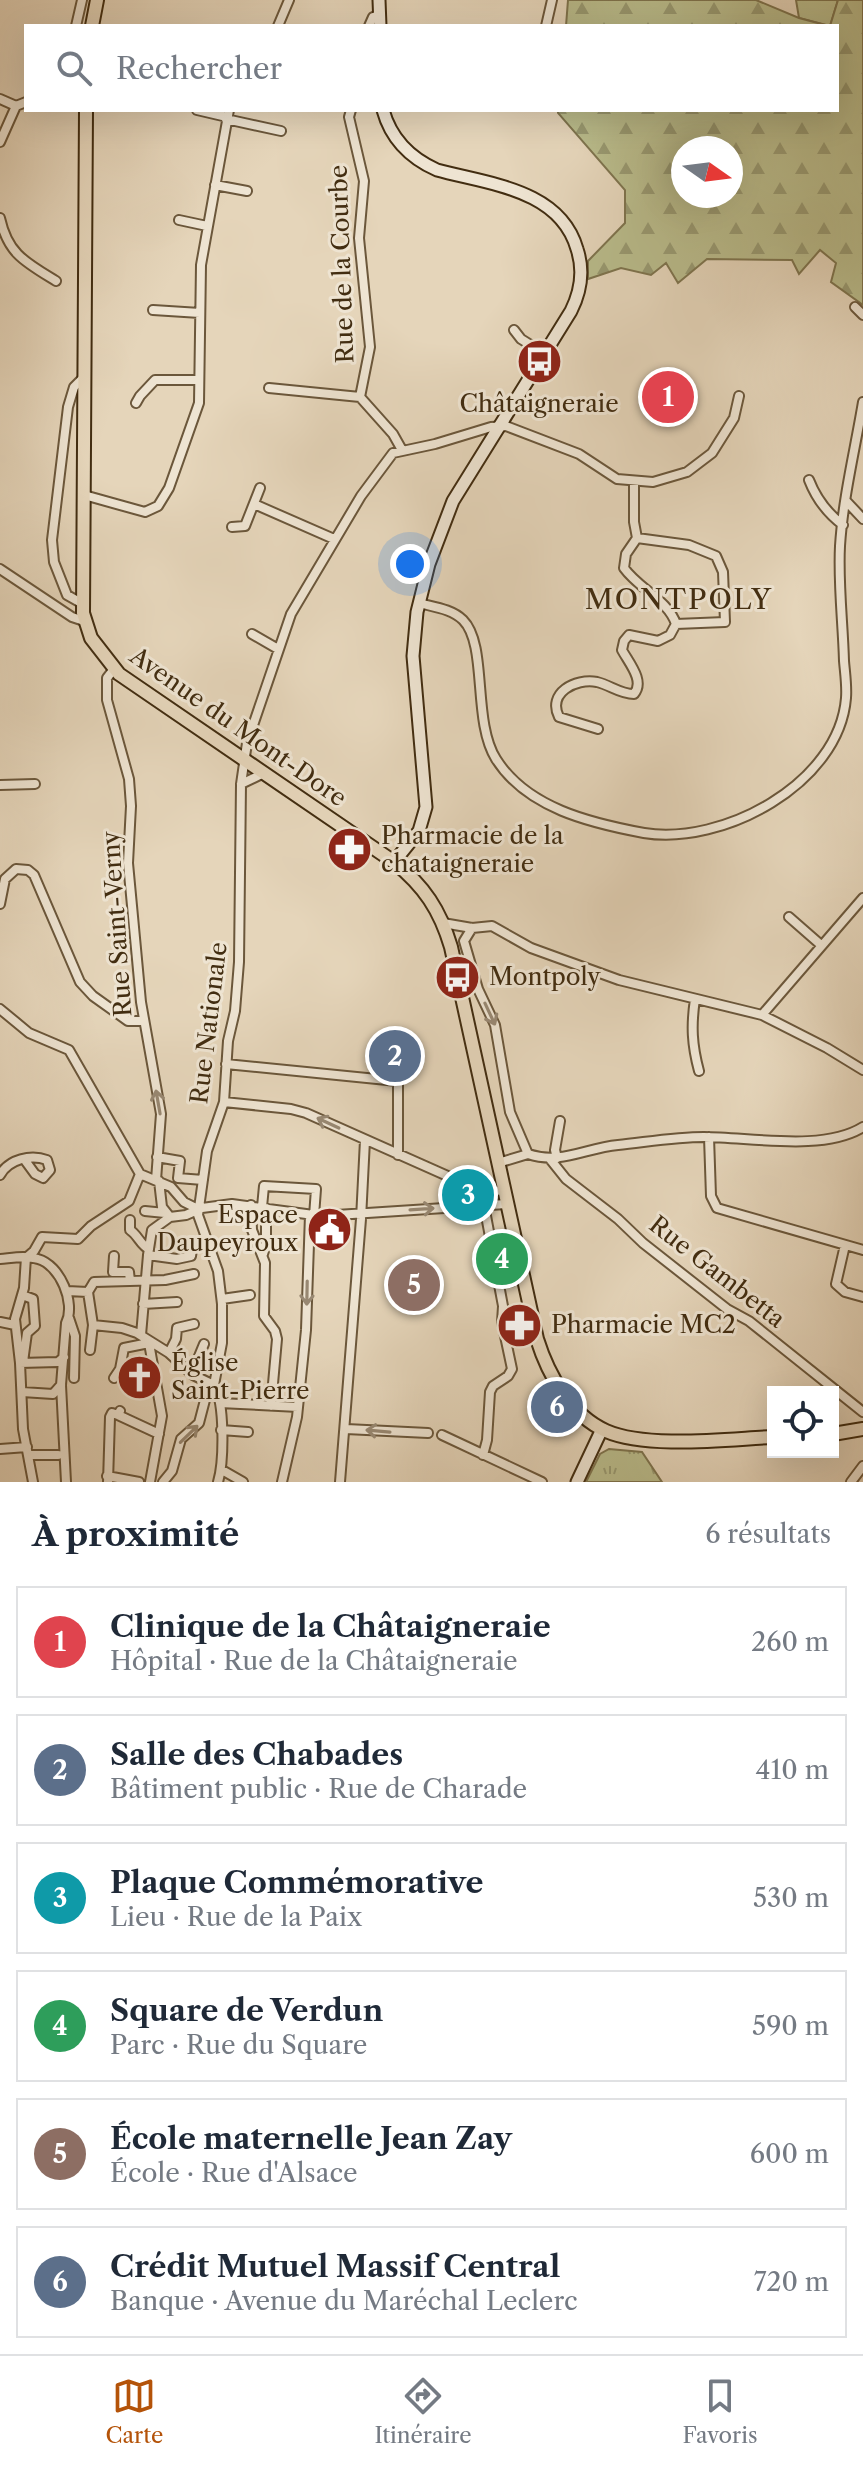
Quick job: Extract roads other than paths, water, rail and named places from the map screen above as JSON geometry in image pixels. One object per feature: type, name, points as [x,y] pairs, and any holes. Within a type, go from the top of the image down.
[{"type":"main road","points":[[92,24],[97,0]]},
{"type":"main road","name":"Avenue du Mont-Dore","points":[[86,112],[84,621],[91,638],[114,669],[394,862],[429,895],[451,947],[537,1339],[546,1364],[566,1397],[602,1429]]},
{"type":"main road","points":[[602,1429],[623,1436],[650,1439],[767,1437]]},
{"type":"main road","points":[[839,1433],[863,1429]]},
{"type":"main road","points":[[839,1435],[863,1437]]},
{"type":"street","points":[[76,24],[82,0]]},
{"type":"street","points":[[279,24],[289,0]]},
{"type":"street","points":[[379,0],[380,21]]},
{"type":"street","points":[[546,24],[552,0]]},
{"type":"street","points":[[0,99],[16,106]]},
{"type":"street","points":[[0,142],[16,106],[24,103]]},
{"type":"street","points":[[207,112],[281,131]]},
{"type":"street","name":"Rue de la Courbe","points":[[350,112],[364,181],[359,238],[370,347],[360,397],[393,434],[402,450]]},
{"type":"street","points":[[384,112],[398,142],[425,165],[537,199],[552,210],[569,230],[581,265],[578,293],[571,311],[453,501],[429,564],[419,603],[413,656],[426,807],[419,831],[394,862]]},
{"type":"street","points":[[84,495],[145,512],[158,506],[169,488],[199,403],[201,265],[227,116]]},
{"type":"street","points":[[215,185],[247,191]]},
{"type":"street","points":[[0,218],[9,247],[28,264],[56,281]]},
{"type":"street","points":[[179,220],[207,226]]},
{"type":"street","points":[[855,307],[863,315]]},
{"type":"street","points":[[153,310],[200,313]]},
{"type":"street","points":[[514,330],[521,339],[545,354]]},
{"type":"street","points":[[83,604],[67,595],[54,562],[52,540],[68,407],[74,387],[84,377]]},
{"type":"street","points":[[136,403],[155,380],[199,380]]},
{"type":"street","points":[[269,388],[360,397]]},
{"type":"street","points":[[402,450],[500,425],[568,449],[617,479],[634,482],[668,479],[687,472],[712,453],[734,418],[739,396]]},
{"type":"street","points":[[419,603],[449,611],[463,619],[471,630],[476,644],[482,723],[494,757],[508,776],[524,790],[556,810],[625,829],[678,835],[704,832],[751,814],[792,788],[822,757],[839,727],[846,699],[840,564],[843,525],[863,402]]},
{"type":"street","name":"Rue Nationale","points":[[163,1482],[172,1471],[181,1439],[199,1423],[205,1400],[214,1385],[222,1343],[222,1299],[214,1258],[200,1227],[198,1209],[210,1140],[224,1102],[226,1064],[235,1011],[239,962],[241,784],[250,731],[291,614],[334,539],[385,462],[393,453],[402,450]]},
{"type":"street","points":[[809,480],[814,493],[832,517],[843,525]]},
{"type":"street","points":[[598,729],[559,717],[555,706],[558,695],[567,687],[595,682],[625,694],[634,694],[638,689],[638,680],[622,650],[624,641],[629,635],[636,635],[658,641],[670,635],[676,624],[672,612],[632,580],[624,568],[626,554],[637,538],[634,482]]},
{"type":"street","points":[[232,527],[245,526],[260,488]]},
{"type":"street","points":[[847,502],[863,519]]},
{"type":"street","points":[[254,504],[334,539]]},
{"type":"street","points":[[637,538],[689,545],[716,556],[723,572],[725,622],[676,624]]},
{"type":"street","points":[[0,569],[72,617],[84,621]]},
{"type":"street","points":[[252,634],[278,649]]},
{"type":"street","name":"Rue Saint-Verny","points":[[114,669],[107,678],[107,700],[129,779],[128,863],[143,1021],[161,1114],[157,1180],[168,1215]]},
{"type":"street","points":[[241,784],[264,773]]},
{"type":"street","points":[[0,785],[35,784]]},
{"type":"street","points":[[0,904],[7,875],[16,869],[28,870],[34,875],[80,982],[93,996],[128,1021],[143,1021]]},
{"type":"street","points":[[762,1015],[863,898]]},
{"type":"street","points":[[789,917],[821,945]]},
{"type":"street","points":[[443,923],[472,928],[492,926],[531,948],[619,980],[762,1015],[817,1042],[863,1070]]},
{"type":"street","points":[[451,947],[464,941],[472,928]]},
{"type":"street","points":[[464,941],[478,989],[495,1025],[510,1112],[528,1154]]},
{"type":"street","points":[[695,999],[691,1027],[699,1071]]},
{"type":"street","points":[[0,1009],[29,1033],[69,1050],[140,1174],[172,1189],[184,1202],[198,1209]]},
{"type":"street","points":[[398,1155],[397,1081],[401,1066],[408,1060]]},
{"type":"street","points":[[226,1064],[397,1081]]},
{"type":"street","points":[[224,1102],[299,1111],[483,1191],[503,1190]]},
{"type":"street","points":[[553,1159],[560,1121]]},
{"type":"street","points":[[498,1163],[528,1154],[553,1159],[610,1145],[709,1137],[805,1140],[845,1136],[863,1127]]},
{"type":"street","points":[[709,1137],[711,1196],[717,1208],[863,1250]]},
{"type":"street","points":[[340,1482],[365,1140]]},
{"type":"street","points":[[157,1157],[180,1161],[178,1178],[172,1189]]},
{"type":"street","points":[[0,1175],[7,1164],[24,1159]]},
{"type":"street","name":"Rue Gambetta","points":[[553,1159],[566,1179],[618,1219],[643,1243],[727,1309],[749,1321],[863,1412]]},
{"type":"street","points":[[33,1482],[23,1429],[21,1363],[15,1325],[26,1257],[34,1251],[42,1237],[78,1239],[91,1226],[129,1201],[140,1174]]},
{"type":"street","points":[[178,1178],[203,1180]]},
{"type":"street","points":[[271,1406],[277,1339],[264,1316],[264,1186],[316,1189],[298,1407],[282,1482]]},
{"type":"street","points":[[483,1191],[481,1205],[503,1306],[502,1322],[511,1363],[511,1373],[493,1386],[490,1392],[483,1455]]},
{"type":"street","points":[[145,1211],[186,1215],[198,1209],[232,1204],[312,1215],[506,1204]]},
{"type":"street","points":[[251,1205],[252,1230],[263,1254]]},
{"type":"street","points":[[141,1335],[152,1230],[168,1215]]},
{"type":"street","points":[[130,1220],[130,1230],[138,1235],[148,1252],[177,1259],[191,1256],[192,1250]]},
{"type":"street","points":[[845,1245],[836,1284],[845,1292],[863,1297]]},
{"type":"street","points":[[114,1256],[113,1272],[129,1272],[130,1281]]},
{"type":"street","points":[[0,1259],[26,1257],[47,1264],[67,1291],[69,1318],[75,1336],[74,1378]]},
{"type":"street","points":[[90,1350],[94,1337],[88,1292],[94,1282],[165,1280],[194,1274]]},
{"type":"street","points":[[67,1291],[88,1292]]},
{"type":"street","points":[[21,1363],[27,1333],[35,1326],[33,1299],[22,1295]]},
{"type":"street","points":[[222,1299],[250,1295]]},
{"type":"street","points":[[143,1304],[177,1302]]},
{"type":"street","points":[[66,1482],[61,1385],[69,1318]]},
{"type":"street","points":[[0,1322],[15,1325]]},
{"type":"street","points":[[169,1353],[176,1339],[177,1328],[194,1324]]},
{"type":"street","points":[[93,1325],[122,1328],[141,1335],[149,1343],[169,1353],[186,1369],[214,1385],[220,1403],[222,1470],[218,1482]]},
{"type":"street","points":[[114,1378],[120,1369],[124,1348],[149,1343]]},
{"type":"street","points":[[149,1343],[162,1416],[150,1482]]},
{"type":"street","points":[[186,1369],[197,1361],[204,1344]]},
{"type":"street","points":[[21,1363],[58,1362],[64,1357]]},
{"type":"street","points":[[22,1392],[53,1394],[61,1385]]},
{"type":"street","points":[[220,1403],[298,1407]]},
{"type":"street","points":[[139,1482],[107,1479],[107,1443],[117,1413],[159,1434]]},
{"type":"street","points":[[346,1429],[428,1433]]},
{"type":"street","points":[[577,1482],[602,1429]]},
{"type":"street","points":[[221,1430],[248,1432]]},
{"type":"street","points":[[442,1435],[542,1482]]},
{"type":"street","points":[[0,1449],[58,1455]]},
{"type":"street","points":[[851,1482],[863,1466]]},
{"type":"street","points":[[222,1470],[243,1482]]},
{"type":"place","name":"Châtaigneraie","points":[[539,362]]},
{"type":"place","name":"Clinique de la Châtaigneraie","points":[[668,397]]},
{"type":"place","name":"Pharmacie de la chataigneraie","points":[[350,850]]},
{"type":"place","name":"Montpoly","points":[[458,977]]},
{"type":"place","name":"Salle des Chabades","points":[[395,1056]]},
{"type":"place","name":"Plaque Commémorative","points":[[468,1195]]},
{"type":"place","name":"Espace Daupeyroux","points":[[329,1229]]},
{"type":"place","name":"Square de Verdun","points":[[502,1259]]},
{"type":"place","name":"École maternelle Jean Zay","points":[[414,1285]]},
{"type":"place","name":"Pharmacie MC2","points":[[520,1325]]},
{"type":"place","name":"Église Saint-Pierre","points":[[140,1377]]},
{"type":"place","name":"Crédit Mutuel Massif Central","points":[[557,1407]]},
{"type":"district","name":"MONTPOLY","points":[[679,599]]}]
